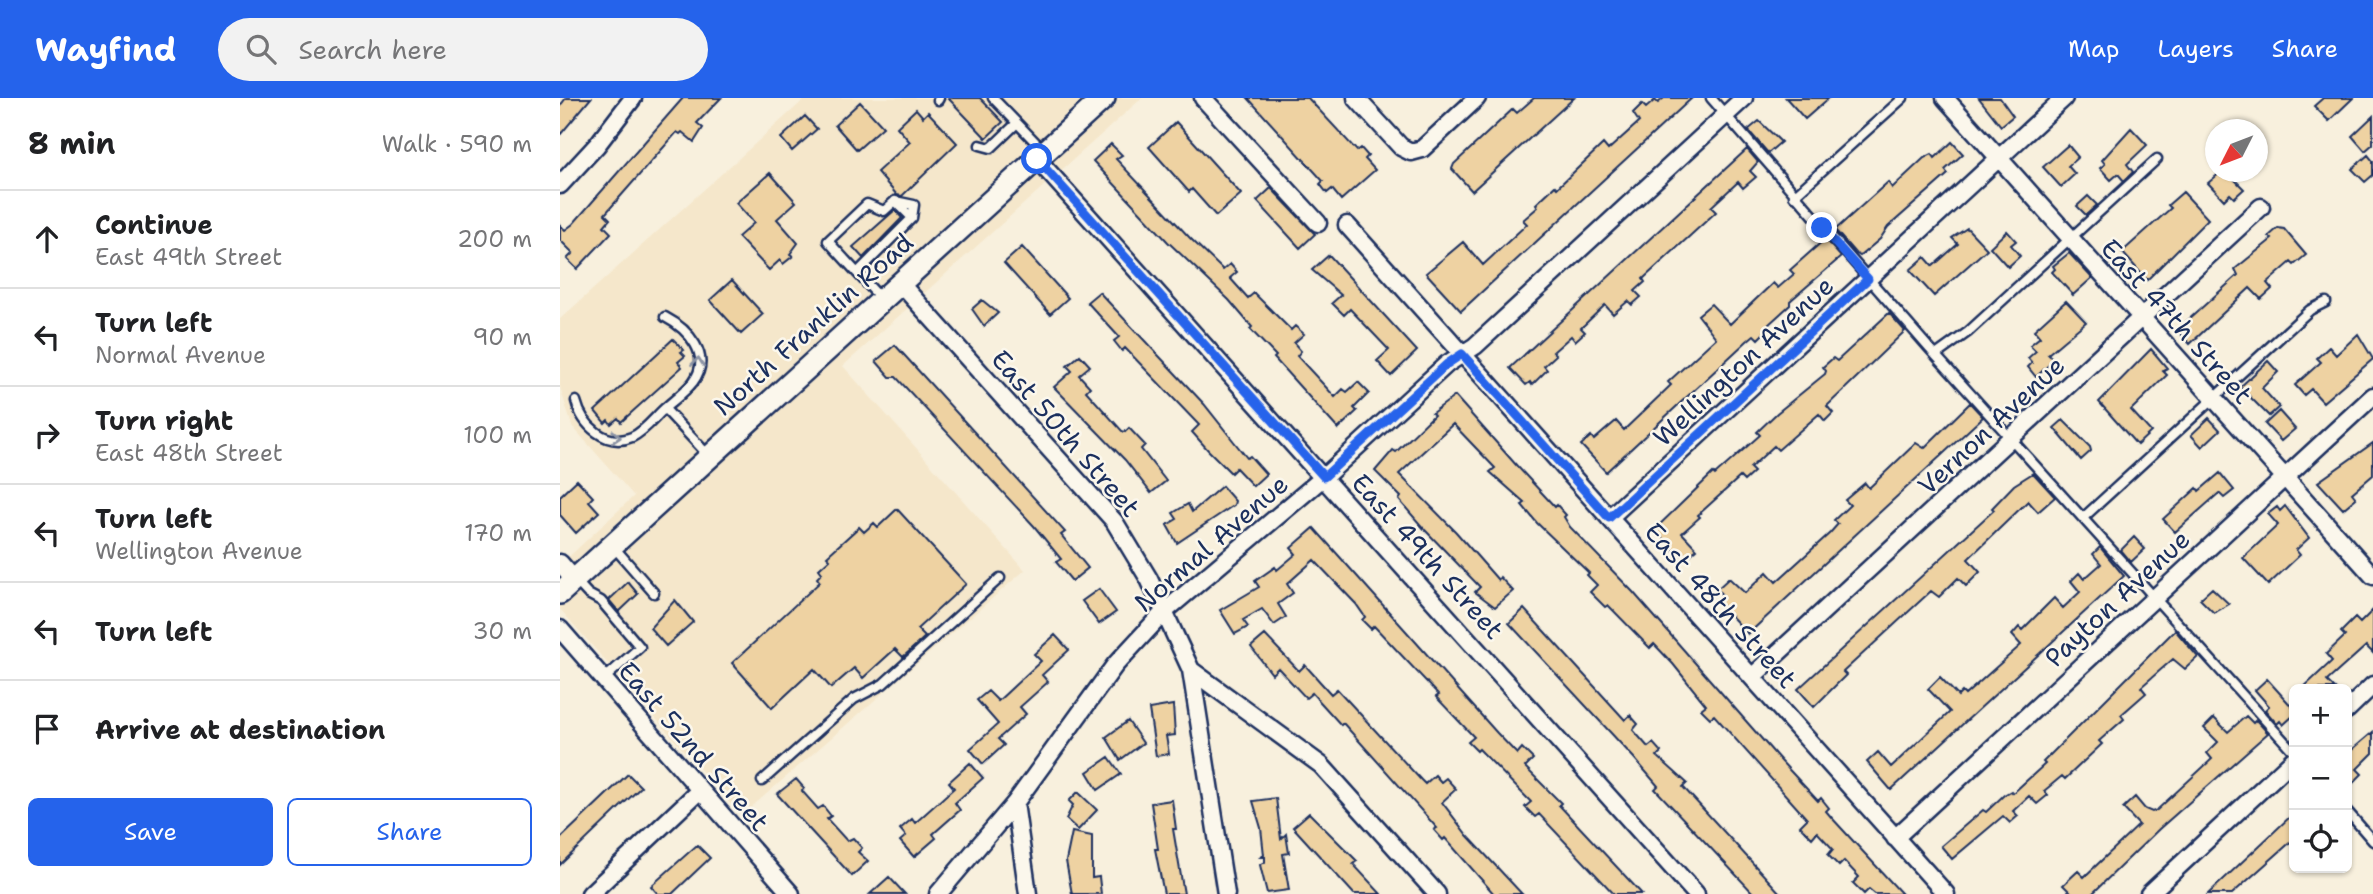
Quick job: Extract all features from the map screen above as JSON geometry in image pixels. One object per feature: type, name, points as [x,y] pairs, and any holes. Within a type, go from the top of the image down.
[{"type":"main road","name":"North Franklin Road","points":[[565,579],[612,545],[1104,98]]},
{"type":"street","points":[[560,185],[633,98]]},
{"type":"street","points":[[1203,98],[1318,223]]},
{"type":"street","points":[[1356,98],[1401,147],[1411,152],[1422,149],[1477,98]]},
{"type":"street","name":"Normal Avenue","points":[[938,894],[1015,803],[1115,665],[1164,612],[1324,477],[1447,364],[1475,346],[1744,98]]},
{"type":"street","name":"East 47th Street","points":[[1945,98],[2373,576]]},
{"type":"street","name":"Wellington Avenue","points":[[1609,518],[2064,98]]},
{"type":"street","name":"East 49th Street","points":[[1041,155],[1696,894]]},
{"type":"street","name":"Vernon Avenue","points":[[1752,677],[2261,207]]},
{"type":"street","name":"East 48th Street","points":[[1347,225],[1946,894]]},
{"type":"street","name":"East 50th Street","points":[[900,283],[1106,510],[1143,566],[1191,670],[1321,765],[1437,894]]},
{"type":"street","name":"Payton Avenue","points":[[1895,838],[2373,396]]},
{"type":"street","name":"East 52nd Street","points":[[560,629],[791,894]]},
{"type":"street","points":[[1191,670],[1226,894]]},
{"type":"street","points":[[2352,705],[2373,685]]},
{"type":"street","points":[[2149,894],[2289,764]]},
{"type":"street","points":[[590,894],[699,791]]},
{"type":"street","points":[[1015,803],[1028,894]]},
{"type":"lane","points":[[993,98],[1017,123],[1041,155]]},
{"type":"lane","points":[[1711,98],[1868,279],[2156,595],[2290,747]]},
{"type":"lane","points":[[1794,195],[1903,98]]},
{"type":"lane","points":[[980,145],[991,148],[1017,123]]},
{"type":"lane","points":[[1936,355],[1968,332],[2157,159]]},
{"type":"lane","points":[[857,273],[912,218],[895,201],[884,211],[867,204],[828,242],[882,300]]},
{"type":"lane","points":[[2084,517],[2310,310],[2326,302]]},
{"type":"lane","points":[[576,401],[580,415],[599,435],[614,439],[631,437],[665,409],[694,381],[699,348],[688,334],[665,317]]},
{"type":"lane","points":[[665,409],[709,457]]},
{"type":"lane","points":[[612,545],[654,593]]},
{"type":"lane","points":[[762,781],[854,699],[883,684],[1000,578]]},
{"type":"lane","points":[[565,579],[601,601],[640,647],[604,680]]},
{"type":"lane","points":[[2352,817],[2373,841]]},
{"type":"shaded area","points":[[806,98],[1142,98],[843,366],[1025,570],[741,816],[560,609],[560,565],[634,496],[572,426],[560,387],[560,319]]},
{"type":"building","points":[[566,98],[591,98],[560,135],[560,106]]},
{"type":"building","points":[[683,98],[721,98],[697,123],[703,128],[694,142],[682,132],[677,132],[605,214],[610,219],[604,226],[611,233],[577,269],[567,259],[573,253],[560,240],[560,225],[565,230],[573,224]]},
{"type":"building","points":[[948,98],[980,98],[1003,122],[986,138]]},
{"type":"building","points":[[1248,98],[1308,98],[1357,151],[1361,148],[1368,156],[1365,159],[1375,170],[1341,200],[1332,189],[1327,193],[1320,184],[1323,181]]},
{"type":"building","points":[[1534,98],[1574,98],[1472,191],[1452,169],[1454,164],[1513,109],[1517,113]]},
{"type":"building","points":[[1664,98],[1692,98],[1461,311],[1426,273],[1463,242],[1483,265],[1527,224],[1523,220],[1555,186],[1557,188],[1603,144],[1608,150],[1639,122],[1633,113],[1642,104],[1646,108],[1655,100],[1658,103]]},
{"type":"building","points":[[1786,98],[1829,98],[1805,119]]},
{"type":"building","points":[[1979,98],[2000,98],[2013,116],[2001,126]]},
{"type":"building","points":[[2323,98],[2353,98],[2329,121],[2314,106]]},
{"type":"building","points":[[860,102],[883,127],[857,150],[835,125]]},
{"type":"building","points":[[916,109],[923,117],[928,112],[957,143],[902,196],[897,195],[877,172],[910,142],[897,127]]},
{"type":"building","points":[[805,116],[817,129],[792,151],[781,138]]},
{"type":"building","points":[[2373,116],[2373,144],[2365,151],[2352,136]]},
{"type":"building","points":[[1759,121],[1781,142],[1768,153],[1748,130]]},
{"type":"building","points":[[1176,122],[1241,194],[1216,216],[1192,189],[1189,192],[1149,147]]},
{"type":"building","points":[[2131,128],[2147,145],[2127,164],[2133,172],[2124,181],[2118,174],[2111,180],[2100,168],[2105,164],[2102,160]]},
{"type":"building","points":[[1952,142],[1963,154],[1945,170],[1948,174],[1888,227],[1880,239],[1860,256],[1855,253],[1835,230],[1888,182],[1892,188],[1924,158],[1932,154],[1935,158]]},
{"type":"building","points":[[1111,144],[1122,155],[1116,159],[1190,238],[1223,270],[1230,264],[1237,272],[1230,278],[1248,298],[1254,293],[1291,330],[1295,326],[1304,334],[1294,343],[1301,351],[1297,356],[1335,397],[1343,389],[1347,392],[1358,382],[1369,393],[1354,408],[1357,411],[1338,429],[1274,358],[1276,356],[1250,329],[1252,327],[1229,300],[1168,242],[1093,161]]},
{"type":"building","points":[[2068,145],[2078,157],[2068,166],[2075,174],[2061,187],[2043,167]]},
{"type":"building","points":[[1747,149],[1758,162],[1750,171],[1756,177],[1743,188],[1738,182],[1711,207],[1716,212],[1643,279],[1645,282],[1635,291],[1641,297],[1632,305],[1628,301],[1613,314],[1605,305],[1581,328],[1585,332],[1575,341],[1571,336],[1553,352],[1556,355],[1544,366],[1547,370],[1532,385],[1530,382],[1526,385],[1510,368]]},
{"type":"building","points":[[2368,155],[2373,161],[2373,175],[2365,182],[2352,169]]},
{"type":"building","points":[[770,173],[796,202],[777,219],[798,243],[790,254],[793,256],[783,264],[780,260],[769,270],[738,237],[754,223],[736,203]]},
{"type":"building","points":[[2237,182],[2244,189],[2234,198],[2230,194],[2224,200],[2208,183]]},
{"type":"building","points":[[1271,188],[1315,234],[1300,248],[1257,201]]},
{"type":"building","points":[[2183,192],[2208,219],[2147,280],[2122,252],[2171,208],[2168,205]]},
{"type":"building","points":[[2088,196],[2097,205],[2086,215],[2077,206]]},
{"type":"building","points":[[895,210],[902,218],[863,258],[853,247]]},
{"type":"building","points":[[1967,228],[1987,249],[1934,296],[1910,270],[1925,257],[1933,266],[1958,244],[1952,238]]},
{"type":"building","points":[[2278,228],[2284,229],[2306,255],[2294,265],[2291,262],[2267,283],[2272,289],[2261,299],[2250,288],[2190,344],[2177,330],[2238,275],[2235,269],[2272,239],[2269,236]]},
{"type":"building","points":[[2007,231],[2016,241],[2011,245],[2020,256],[2008,267],[1990,247]]},
{"type":"building","points":[[1825,239],[1841,257],[1790,301],[1790,305],[1768,325],[1770,327],[1758,339],[1754,335],[1747,341],[1606,472],[1581,445],[1591,436],[1594,440],[1616,421],[1624,430],[1671,385],[1668,382],[1716,338],[1698,315],[1711,304],[1730,324],[1773,283],[1778,288],[1794,274],[1790,270]]},
{"type":"building","points":[[1022,247],[1068,298],[1050,314],[1004,263]]},
{"type":"building","points":[[2069,253],[2092,278],[2073,295],[2052,272],[2055,269],[2053,266]]},
{"type":"building","points":[[1329,255],[1417,351],[1391,376],[1377,361],[1389,350],[1350,309],[1344,315],[1332,303],[1341,295],[1312,270]]},
{"type":"building","points":[[732,280],[763,314],[741,334],[710,300]]},
{"type":"building","points":[[1099,292],[1204,404],[1247,458],[1250,456],[1266,474],[1253,486],[1236,468],[1231,473],[1208,450],[1192,432],[1199,425],[1125,348],[1122,351],[1114,341],[1119,337],[1087,302]]},
{"type":"building","points":[[982,300],[998,313],[984,326],[972,309]]},
{"type":"building","points":[[2066,301],[2086,322],[2048,354],[2054,360],[2036,377],[2028,367],[2032,363],[2028,358],[2036,351],[2030,345],[2040,337],[2034,330]]},
{"type":"building","points":[[1889,313],[1905,331],[1827,406],[1833,413],[1825,421],[1819,414],[1778,450],[1774,446],[1750,468],[1754,472],[1744,481],[1740,477],[1698,515],[1700,517],[1682,533],[1697,549],[1683,561],[1655,529],[1713,473],[1715,475],[1760,435],[1757,432],[1777,413],[1825,374],[1823,367],[1833,358],[1837,361]]},
{"type":"building","points":[[2358,334],[2373,359],[2323,402],[2311,389],[2304,395],[2295,385],[2321,362],[2317,358],[2329,347],[2336,355]]},
{"type":"building","points":[[673,339],[684,350],[681,352],[685,356],[678,362],[682,367],[621,422],[618,418],[611,424],[608,420],[605,423],[595,411]]},
{"type":"building","points":[[895,345],[1065,532],[1061,535],[1088,568],[1072,581],[1056,562],[1061,559],[1034,526],[896,377],[890,377],[876,361]]},
{"type":"building","points":[[2151,349],[2167,368],[2163,371],[2167,375],[2131,410],[2151,432],[2137,445],[2099,402]]},
{"type":"building","points":[[1080,355],[1090,366],[1079,375],[1090,387],[1086,391],[1122,431],[1125,432],[1129,428],[1145,445],[1141,449],[1166,481],[1151,493],[1125,460],[1054,387],[1072,371],[1067,366]]},
{"type":"building","points":[[2268,361],[2278,372],[2262,388],[2279,407],[2269,416],[2240,387]]},
{"type":"building","points":[[1455,396],[1555,507],[1557,505],[1566,515],[1564,517],[1570,527],[1633,592],[1781,761],[1818,801],[1821,798],[1829,808],[1826,811],[1902,894],[1875,894],[1869,889],[1864,894],[1853,883],[1859,877],[1844,861],[1839,866],[1828,855],[1833,849],[1817,832],[1812,838],[1800,826],[1807,819],[1714,715],[1710,718],[1701,709],[1706,705],[1673,664],[1654,644],[1650,648],[1608,605],[1605,607],[1590,592],[1597,585],[1587,575],[1589,573],[1537,523],[1522,505],[1525,503],[1490,472],[1495,468],[1453,424],[1399,474],[1498,580],[1500,577],[1513,591],[1495,607],[1475,592],[1480,587],[1425,530],[1399,500],[1401,497],[1375,471],[1393,450],[1396,452],[1434,415],[1432,413]]},
{"type":"building","points":[[1970,403],[1983,417],[1748,634],[1716,600],[1722,595],[1717,589],[1729,578],[1745,593],[1767,572],[1776,582],[1838,524],[1834,520],[1850,505],[1845,500],[1865,483],[1869,488],[1916,443],[1924,448]]},
{"type":"building","points":[[2279,411],[2295,429],[2281,441],[2265,424]]},
{"type":"building","points":[[2209,418],[2220,430],[2202,447],[2191,435]]},
{"type":"building","points":[[2063,420],[2090,447],[2091,451],[2081,460],[2054,428]]},
{"type":"building","points":[[2373,443],[2373,475],[2352,493],[2356,498],[2343,509],[2318,482]]},
{"type":"building","points":[[2033,473],[2055,497],[2038,512],[2028,501],[1968,559],[1980,572],[1966,586],[1958,578],[1939,597],[1931,591],[1843,672],[1846,675],[1814,707],[1798,689],[1994,510],[1992,508],[2014,485]]},
{"type":"building","points":[[2220,473],[2234,490],[2224,498],[2219,493],[2175,532],[2163,519],[2197,488],[2199,491]]},
{"type":"building","points":[[577,480],[593,497],[589,501],[599,512],[576,533],[560,515],[560,496]]},
{"type":"building","points":[[1222,486],[1235,501],[1234,505],[1177,543],[1167,525],[1177,519],[1173,513],[1188,504],[1192,512]]},
{"type":"building","points":[[2285,506],[2309,538],[2296,550],[2300,555],[2268,585],[2243,558],[2278,525],[2268,514],[2277,507],[2280,511]]},
{"type":"building","points":[[897,509],[966,584],[917,629],[925,637],[903,657],[895,649],[863,678],[854,668],[831,688],[814,669],[772,708],[732,663],[820,582],[817,578],[822,573],[819,569],[830,559],[827,556],[859,527],[864,532],[874,523],[878,527]]},
{"type":"building","points":[[1314,528],[1497,733],[1517,754],[1522,748],[1533,759],[1525,767],[1642,894],[1614,894],[1539,814],[1535,817],[1525,807],[1531,802],[1479,749],[1477,751],[1468,742],[1474,737],[1436,697],[1439,695],[1374,626],[1371,629],[1362,620],[1365,617],[1356,604],[1314,560],[1287,584],[1293,593],[1278,604],[1286,617],[1274,625],[1262,609],[1243,620],[1248,627],[1235,634],[1220,610],[1259,587],[1255,581],[1275,567],[1277,570],[1296,554],[1291,548]]},
{"type":"building","points":[[2134,537],[2145,549],[2131,562],[2121,550]]},
{"type":"building","points":[[2100,547],[2124,576],[1891,790],[1867,762],[1878,752],[1891,767],[1950,712],[1928,689],[1940,677],[1958,696],[1962,692],[1965,695],[2021,645],[2012,635],[2019,627],[2022,630],[2054,598],[2063,608],[2080,592],[2071,581],[2079,573],[2084,579],[2101,564],[2093,554]]},
{"type":"building","points":[[628,582],[638,594],[619,612],[609,600]]},
{"type":"building","points":[[2212,588],[2229,604],[2214,613],[2200,599]]},
{"type":"building","points":[[1099,589],[1116,612],[1099,624],[1082,601]]},
{"type":"building","points":[[675,600],[693,622],[666,646],[650,628]]},
{"type":"building","points":[[1524,609],[1625,720],[1630,715],[1638,724],[1633,730],[1648,747],[1653,743],[1661,752],[1657,756],[1687,783],[1683,787],[1781,894],[1754,894],[1655,789],[1658,786],[1634,758],[1509,623]]},
{"type":"building","points":[[2373,610],[2373,653],[2366,646],[2327,681],[2330,684],[2307,684],[2332,661],[2326,654],[2345,636],[2341,632],[2355,618],[2360,623]]},
{"type":"building","points":[[2175,630],[2198,657],[2185,669],[2173,659],[2141,687],[2146,693],[2121,715],[2124,719],[2099,741],[2102,744],[2065,779],[2062,776],[2044,791],[2048,795],[2037,804],[2029,796],[2013,811],[2018,816],[2010,823],[2003,816],[1952,859],[1941,846],[1983,810],[1986,812],[2004,795],[2011,791],[2013,793],[2045,764],[2043,762]]},
{"type":"building","points":[[1055,635],[1069,650],[1042,675],[1048,682],[1020,707],[1026,714],[998,739],[1004,745],[983,764],[970,749],[998,724],[977,700],[988,691],[998,701],[1041,661],[1034,654]]},
{"type":"building","points":[[1265,635],[1299,671],[1305,665],[1331,694],[1337,689],[1425,784],[1435,775],[1441,782],[1446,778],[1456,789],[1442,802],[1467,835],[1522,894],[1494,894],[1445,838],[1443,840],[1434,830],[1437,828],[1343,723],[1341,725],[1312,693],[1306,698],[1278,668],[1272,674],[1251,647]]},
{"type":"building","points":[[2267,679],[2289,703],[2289,720],[2283,725],[2280,721],[2277,724],[2265,710],[2269,706],[2255,690]]},
{"type":"building","points":[[1173,705],[1175,735],[1166,736],[1169,754],[1156,756],[1149,709]]},
{"type":"building","points":[[2246,716],[2253,723],[2256,720],[2268,733],[2159,829],[2092,894],[2072,894],[2063,885],[2078,871],[2084,877],[2139,825],[2123,808],[2135,797],[2145,809],[2152,812],[2157,810],[2212,759],[2207,753],[2218,742],[2204,728],[2214,718],[2228,732]]},
{"type":"building","points":[[1128,721],[1143,743],[1120,760],[1106,737]]},
{"type":"building","points":[[2373,732],[2373,753],[2357,769],[2362,774],[2352,784],[2352,750]]},
{"type":"building","points":[[1109,757],[1121,774],[1098,790],[1087,772]]},
{"type":"building","points":[[970,763],[983,778],[955,803],[960,810],[933,834],[936,838],[914,857],[900,841],[906,836],[900,829],[912,819],[915,823],[954,788],[949,782]]},
{"type":"building","points":[[628,774],[641,787],[560,865],[560,839]]},
{"type":"building","points":[[796,779],[804,788],[802,791],[818,809],[823,806],[831,816],[827,819],[847,841],[853,838],[862,848],[858,852],[868,861],[852,876],[777,794]]},
{"type":"building","points":[[1078,792],[1097,810],[1078,830],[1066,819],[1073,805],[1069,801]]},
{"type":"building","points":[[1276,798],[1281,839],[1286,834],[1289,853],[1283,854],[1289,890],[1267,893],[1260,865],[1265,862],[1265,857],[1261,857],[1264,855],[1261,828],[1253,801]]},
{"type":"building","points":[[1172,800],[1176,829],[1173,829],[1184,894],[1164,894],[1155,849],[1158,849],[1151,803]]},
{"type":"building","points":[[1309,813],[1357,861],[1353,864],[1381,894],[1354,894],[1293,827]]},
{"type":"building","points":[[2289,818],[2289,843],[2232,894],[2208,894]]},
{"type":"building","points":[[1072,832],[1092,836],[1092,878],[1099,877],[1101,894],[1072,894],[1066,861]]},
{"type":"building","points":[[697,845],[710,858],[672,894],[658,894],[651,886]]},
{"type":"building","points":[[889,877],[905,894],[870,894]]},
{"type":"route","points":[[1037,159],[1324,477],[1447,364],[1462,354],[1609,518],[1868,279],[1822,228]]}]
